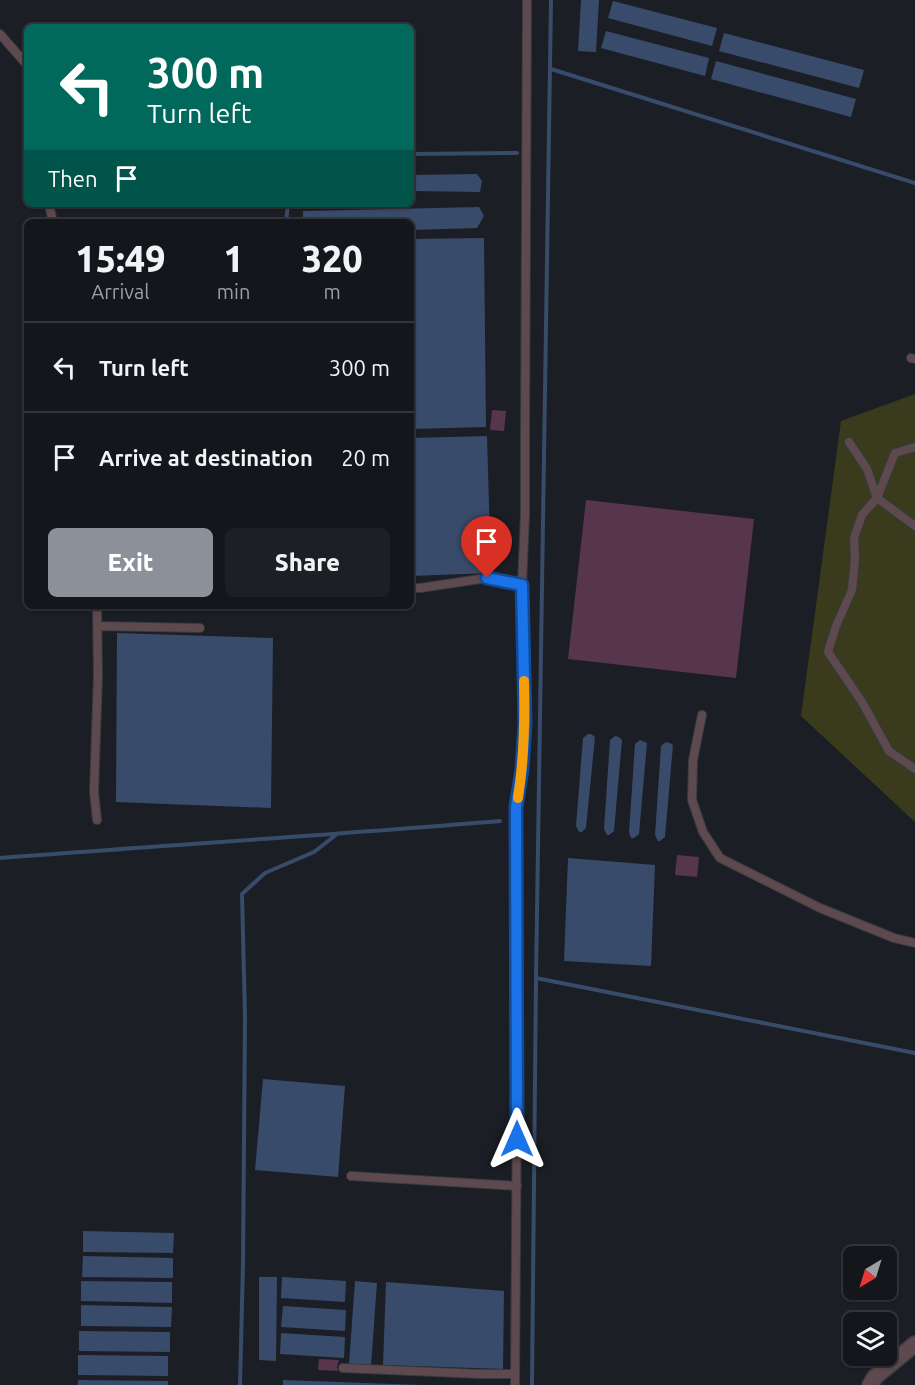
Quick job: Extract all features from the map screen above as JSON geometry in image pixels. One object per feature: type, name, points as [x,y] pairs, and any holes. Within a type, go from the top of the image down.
[{"type":"street","points":[[870,1385],[875,1377],[915,1344]]},
{"type":"lane","points":[[515,1385],[516,807],[522,769],[525,723],[522,585],[525,515],[527,0]]},
{"type":"lane","points":[[0,34],[24,62]]},
{"type":"lane","points":[[849,442],[867,469],[877,498],[915,526]]},
{"type":"lane","points":[[915,447],[895,453],[877,498],[862,515],[854,538],[855,559],[852,590],[836,626],[828,652],[862,702],[889,751],[915,769]]},
{"type":"lane","points":[[414,588],[487,578],[522,585]]},
{"type":"lane","points":[[97,609],[98,676],[94,792],[97,820]]},
{"type":"lane","points":[[98,626],[200,628]]},
{"type":"lane","points":[[702,715],[693,760],[692,800],[703,832],[720,858],[820,908],[894,938],[915,943]]},
{"type":"lane","points":[[351,1176],[517,1186]]},
{"type":"lane","points":[[343,1368],[515,1374]]},
{"type":"green space","points":[[915,394],[915,822],[801,716],[841,421]]},
{"type":"water","points":[[581,0],[599,0],[596,52],[578,51]]},
{"type":"water","points":[[613,1],[717,28],[712,46],[608,18]]},
{"type":"water","points":[[606,31],[709,58],[705,76],[601,48]]},
{"type":"water","points":[[724,33],[864,70],[859,88],[719,51]]},
{"type":"water","points":[[716,61],[856,99],[851,117],[711,79]]},
{"type":"water","points":[[477,174],[482,181],[480,192],[414,191],[414,175]]},
{"type":"water","points":[[479,207],[484,216],[477,228],[414,230],[414,219],[303,219],[303,211]]},
{"type":"water","points":[[484,238],[486,427],[414,429],[414,239]]},
{"type":"water","points":[[487,436],[491,573],[414,576],[414,438]]},
{"type":"water","points":[[117,633],[273,638],[271,808],[116,802]]},
{"type":"water","points":[[588,734],[595,737],[586,828],[579,832],[576,826],[583,738]]},
{"type":"water","points":[[615,736],[622,740],[614,831],[607,835],[604,829],[610,740]]},
{"type":"water","points":[[640,740],[647,743],[639,834],[631,838],[629,832],[635,744]]},
{"type":"water","points":[[666,742],[673,745],[665,837],[658,841],[655,835],[661,746]]},
{"type":"water","points":[[568,858],[655,865],[651,966],[564,961]]},
{"type":"water","points":[[263,1079],[345,1086],[338,1177],[255,1170]]},
{"type":"water","points":[[83,1231],[174,1233],[173,1253],[83,1252]]},
{"type":"water","points":[[83,1256],[173,1258],[173,1278],[82,1277]]},
{"type":"water","points":[[259,1277],[277,1277],[276,1361],[259,1360]]},
{"type":"water","points":[[282,1277],[346,1281],[345,1302],[281,1298]]},
{"type":"water","points":[[81,1281],[172,1282],[172,1303],[81,1301]]},
{"type":"water","points":[[355,1281],[377,1283],[371,1366],[349,1364]]},
{"type":"water","points":[[386,1282],[504,1291],[503,1369],[383,1365]]},
{"type":"water","points":[[81,1305],[172,1307],[171,1327],[81,1326]]},
{"type":"water","points":[[283,1306],[346,1310],[345,1331],[281,1327]]},
{"type":"water","points":[[79,1331],[170,1332],[170,1352],[79,1351]]},
{"type":"water","points":[[281,1333],[345,1337],[344,1358],[280,1354]]},
{"type":"water","points":[[78,1355],[168,1356],[168,1376],[78,1375]]},
{"type":"water","points":[[78,1380],[168,1381],[168,1385],[78,1385]]},
{"type":"water","points":[[283,1380],[421,1385],[283,1385]]},
{"type":"building","points":[[492,410],[506,411],[504,431],[490,430]]},
{"type":"building","points":[[586,500],[754,519],[736,678],[568,659]]},
{"type":"building","points":[[677,855],[699,857],[697,877],[675,875]]},
{"type":"building","points":[[319,1359],[339,1360],[338,1371],[318,1370]]},
{"type":"waterway","points":[[532,1385],[551,0]]},
{"type":"waterway","points":[[551,69],[915,183]]},
{"type":"waterway","points":[[414,154],[517,153]]},
{"type":"waterway","points":[[286,219],[288,207]]},
{"type":"waterway","points":[[0,858],[500,821]]},
{"type":"waterway","points":[[240,1385],[245,1017],[242,894],[265,873],[314,852],[337,834]]},
{"type":"waterway","points":[[536,978],[915,1053]]},
{"type":"slow traffic","points":[[518,798],[525,723],[524,681]]},
{"type":"route","points":[[487,578],[522,585],[525,723],[522,769],[516,807],[517,1139]]}]
